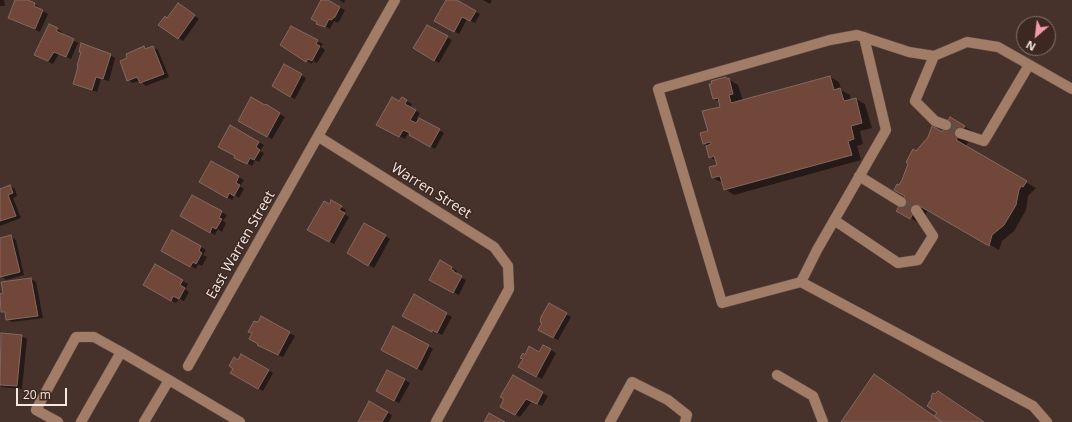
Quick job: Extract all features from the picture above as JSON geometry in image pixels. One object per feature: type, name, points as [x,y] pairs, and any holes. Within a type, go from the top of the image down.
[{"type":"street","points":[[319,137],[395,0]]},
{"type":"street","points":[[1047,422],[1033,406],[801,282],[722,304],[658,89],[830,40],[857,35],[909,52],[934,56],[967,42],[998,47],[1072,89]]},
{"type":"street","points":[[801,282],[816,250],[886,130],[864,37]]},
{"type":"street","points":[[934,56],[915,101],[936,122],[946,125]]},
{"type":"street","points":[[960,133],[984,141],[1029,65]]},
{"type":"street","name":"East Warren Street","points":[[188,366],[319,137]]},
{"type":"street","name":"Warren Street","points":[[319,137],[494,248],[508,266],[509,289],[436,422]]},
{"type":"street","points":[[859,176],[901,202]]},
{"type":"street","points":[[834,220],[898,263],[918,260],[933,236],[916,210]]},
{"type":"street","points":[[58,422],[36,410],[76,337],[94,337],[240,422]]},
{"type":"street","points":[[81,422],[121,352]]},
{"type":"street","points":[[777,375],[813,396],[823,422]]},
{"type":"street","points":[[144,422],[169,380]]},
{"type":"street","points":[[610,422],[632,382],[668,400],[687,415],[685,422]]},
{"type":"building","points":[[15,0],[28,0],[35,3],[34,6],[43,10],[35,29],[8,18]]},
{"type":"building","points":[[321,0],[328,0],[340,7],[335,17],[331,20],[329,19],[325,27],[316,24],[317,22],[311,19]]},
{"type":"building","points":[[446,0],[457,0],[476,11],[470,21],[462,17],[454,32],[434,21]]},
{"type":"building","points":[[178,3],[195,15],[178,39],[158,25],[165,16],[167,18]]},
{"type":"building","points":[[49,24],[58,28],[56,31],[74,39],[66,57],[54,52],[48,61],[34,55]]},
{"type":"building","points":[[427,25],[448,36],[434,61],[413,48]]},
{"type":"building","points":[[291,26],[318,40],[316,44],[320,46],[312,61],[308,59],[306,62],[280,45]]},
{"type":"building","points":[[81,43],[111,54],[103,79],[96,77],[92,90],[73,84],[81,52],[79,52]]},
{"type":"building","points":[[144,46],[145,49],[153,46],[164,74],[140,83],[137,77],[127,81],[120,61],[127,58],[126,54]]},
{"type":"building","points":[[284,64],[302,74],[290,97],[272,86]]},
{"type":"building","points":[[830,76],[834,90],[840,88],[844,101],[856,98],[862,123],[851,126],[854,139],[848,141],[852,155],[724,190],[720,176],[712,178],[709,167],[717,165],[714,156],[709,158],[706,146],[711,144],[710,142],[703,144],[700,133],[708,131],[702,111],[720,107],[718,98],[713,99],[709,84],[712,84],[711,81],[726,77],[727,79],[729,78],[733,94],[729,95],[731,103]]},
{"type":"building","points":[[251,97],[280,113],[267,137],[238,121]]},
{"type":"building","points":[[392,97],[399,101],[402,97],[407,100],[405,104],[416,110],[410,120],[416,123],[419,118],[440,129],[430,147],[403,130],[399,137],[376,125]]},
{"type":"building","points":[[950,117],[965,126],[956,140],[1027,181],[1023,187],[1021,186],[1016,205],[1004,225],[992,235],[989,246],[918,205],[910,219],[896,211],[905,196],[894,190],[897,184],[899,185],[902,180],[908,164],[906,162],[913,149],[916,151],[928,137],[932,126],[942,132]]},
{"type":"building","points":[[230,125],[259,142],[256,147],[260,150],[254,160],[250,158],[247,164],[234,158],[235,156],[218,147]]},
{"type":"building","points":[[211,161],[239,176],[236,183],[240,185],[234,196],[229,193],[227,198],[199,182]]},
{"type":"building","points":[[10,185],[13,193],[8,195],[16,216],[0,221],[0,189]]},
{"type":"building","points":[[192,195],[222,211],[219,218],[222,219],[216,229],[212,227],[210,233],[180,216]]},
{"type":"building","points":[[331,200],[342,206],[339,210],[345,213],[329,242],[307,230],[324,201],[330,204]]},
{"type":"building","points":[[364,223],[386,235],[368,266],[347,253]]},
{"type":"building","points":[[172,230],[201,246],[199,251],[202,253],[196,264],[193,262],[190,267],[161,251]]},
{"type":"building","points":[[11,235],[20,272],[0,277],[0,238]]},
{"type":"building","points":[[440,260],[452,267],[451,269],[454,272],[462,276],[453,293],[429,280]]},
{"type":"building","points":[[155,264],[183,280],[180,285],[185,288],[179,299],[173,296],[171,301],[143,285]]},
{"type":"building","points":[[31,278],[38,316],[6,320],[5,312],[1,312],[0,294],[3,293],[1,282]]},
{"type":"building","points":[[414,294],[447,313],[437,333],[432,330],[432,332],[402,316]]},
{"type":"building","points":[[549,303],[567,313],[553,338],[538,330],[542,323],[540,322],[541,317]]},
{"type":"building","points":[[261,316],[290,332],[278,355],[257,345],[258,344],[249,339],[252,333],[248,332],[254,321],[258,322]]},
{"type":"building","points":[[393,326],[429,345],[417,369],[381,350]]},
{"type":"building","points":[[1,333],[22,335],[17,386],[0,385]]},
{"type":"building","points":[[543,345],[551,349],[536,377],[518,367],[523,359],[520,358],[523,353],[525,355],[529,346],[539,352]]},
{"type":"building","points":[[241,354],[269,370],[258,389],[230,373],[233,369],[229,366],[234,357],[238,360]]},
{"type":"building","points":[[387,370],[405,379],[394,401],[376,391]]},
{"type":"building","points":[[874,374],[934,416],[942,422],[841,422]]},
{"type":"building","points":[[513,375],[543,392],[537,404],[526,399],[515,415],[500,407],[503,398],[500,397]]},
{"type":"building","points":[[938,391],[984,422],[942,422],[934,416],[937,413],[927,406],[933,393],[935,394]]},
{"type":"building","points":[[369,401],[388,412],[382,422],[358,422]]},
{"type":"building","points":[[489,413],[505,422],[484,422]]},
{"type":"tunnel","points":[[946,125],[960,133]]},
{"type":"tunnel","points":[[901,202],[916,210]]}]
